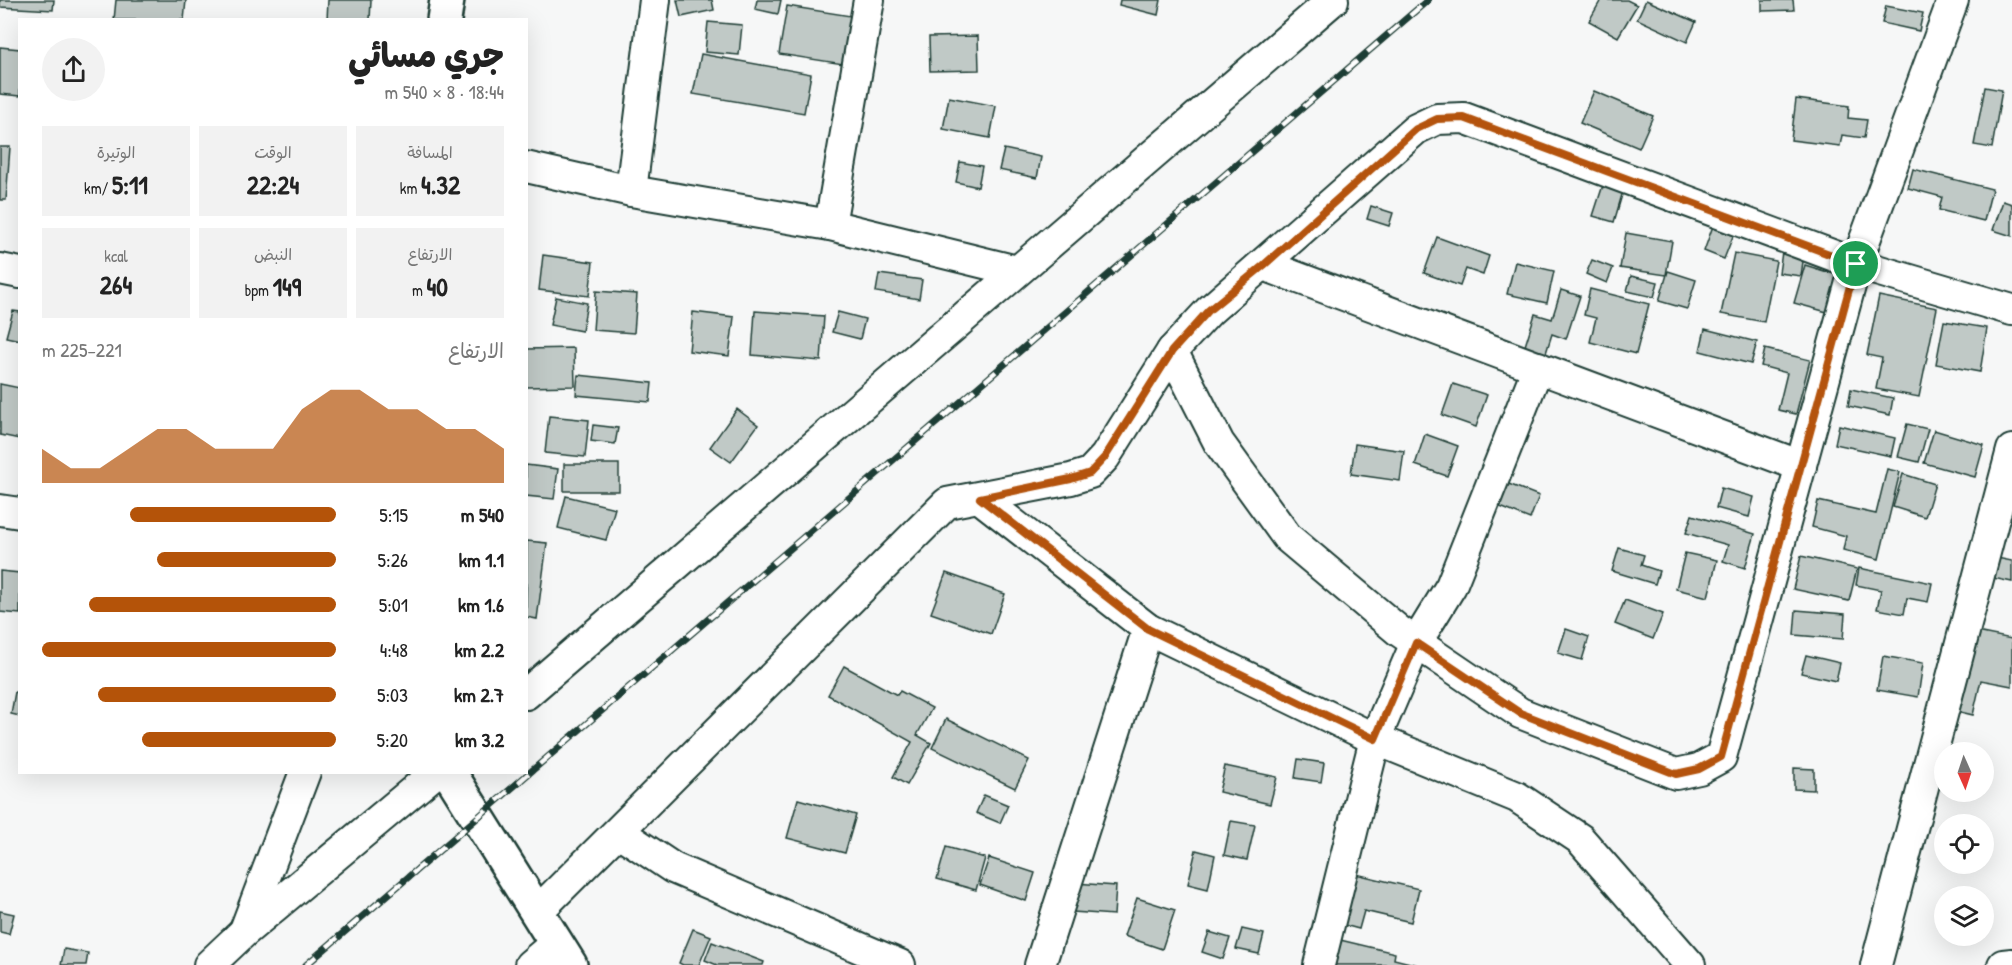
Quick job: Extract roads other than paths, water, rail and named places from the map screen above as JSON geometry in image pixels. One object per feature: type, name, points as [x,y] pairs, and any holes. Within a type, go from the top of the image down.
[{"type":"main road","points":[[444,18],[447,0]]},
{"type":"main road","points":[[450,774],[563,954]]},
{"type":"street","points":[[631,191],[655,0]]},
{"type":"street","points":[[830,225],[869,0]]},
{"type":"street","points":[[528,692],[1333,0]]},
{"type":"street","points":[[1172,351],[1219,443],[1287,537],[1416,643],[1520,713],[1676,774],[1699,769],[1721,757],[1856,264],[1953,0]]},
{"type":"street","points":[[537,912],[947,503],[1071,479],[1090,473],[1105,457],[1172,351],[1209,310],[1264,265],[1416,129],[1437,119],[1464,118],[1856,264],[2012,310]]},
{"type":"street","points":[[528,167],[631,191],[830,225],[1017,271]]},
{"type":"street","points":[[1264,265],[1801,466]]},
{"type":"street","points":[[0,269],[18,273]]},
{"type":"street","points":[[1319,965],[1375,739],[1416,643],[1451,586],[1538,368]]},
{"type":"street","points":[[1876,965],[2012,450]]},
{"type":"street","points":[[980,498],[1148,629],[1375,739],[1517,796],[1580,839],[1690,965]]},
{"type":"street","points":[[0,510],[18,513]]},
{"type":"street","points":[[1040,965],[1148,629]]},
{"type":"street","points":[[244,932],[304,774]]},
{"type":"street","points":[[209,965],[244,932],[434,774]]},
{"type":"street","points":[[619,832],[673,868],[900,965]]},
{"type":"street","points":[[530,965],[563,954]]},
{"type":"street","points":[[2003,965],[2012,964]]},
{"type":"railway","points":[[306,965],[1428,0]]}]
